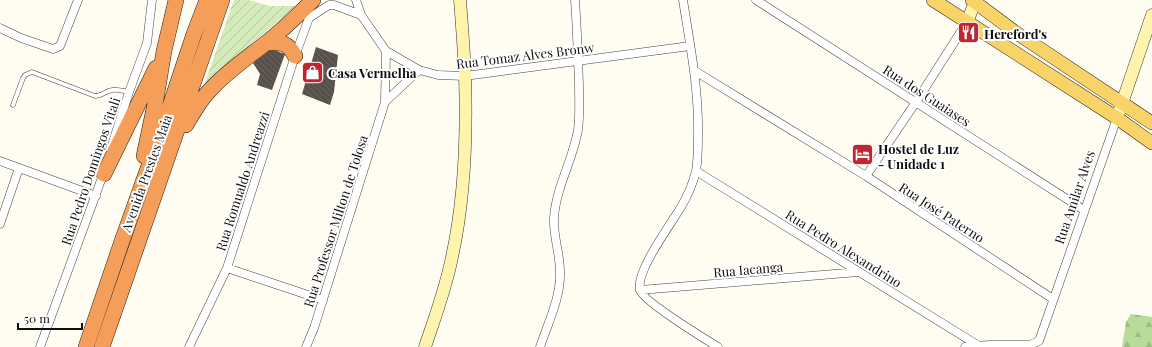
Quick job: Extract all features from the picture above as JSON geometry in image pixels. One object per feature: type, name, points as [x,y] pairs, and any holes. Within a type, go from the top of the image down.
[{"type":"highway","name":"Avenida Prestes Maia","points":[[86,347],[207,0]]},
{"type":"highway","name":"Avenida Prestes Maia","points":[[102,347],[222,0]]},
{"type":"highway","points":[[164,169],[186,124],[209,90],[300,14],[313,0]]},
{"type":"highway","points":[[122,241],[146,148],[164,51],[175,2]]},
{"type":"highway","points":[[266,43],[279,42],[286,44],[292,49],[295,56]]},
{"type":"highway","points":[[104,174],[164,51]]},
{"type":"main road","points":[[933,0],[1117,118],[1152,143]]},
{"type":"main road","points":[[975,1],[1015,32],[1152,123]]},
{"type":"street","points":[[0,28],[22,38],[54,49],[60,46],[78,0]]},
{"type":"street","name":"Rua Pedro Domingos Vitali","points":[[40,347],[104,174],[118,125],[147,43],[152,0]]},
{"type":"street","points":[[356,0],[361,16]]},
{"type":"street","points":[[425,347],[445,287],[458,224],[463,186],[466,144],[465,76],[460,0]]},
{"type":"street","points":[[540,347],[560,283],[559,257],[554,233],[556,199],[576,141],[580,116],[575,0]]},
{"type":"street","points":[[683,0],[695,71],[698,122],[696,171],[682,206],[645,266],[640,282],[640,290],[655,306],[718,347]]},
{"type":"street","name":"Rua dos Guaiases","points":[[756,0],[1084,210]]},
{"type":"street","points":[[866,176],[916,102],[967,22],[975,1]]},
{"type":"street","name":"Rua Romualdo Andreazzi","points":[[189,347],[227,268],[295,56],[309,18],[329,5],[334,5],[361,16]]},
{"type":"street","name":"Rua Amilar Alves","points":[[989,346],[1030,345],[1036,343],[1041,337],[1152,14]]},
{"type":"street","name":"Rua Tomaz Alves Bronw","points":[[361,16],[386,51],[419,70],[438,75],[465,76],[690,46]]},
{"type":"street","name":"Rua Professor Milton de Tolosa","points":[[306,347],[314,328],[385,102],[386,51]]},
{"type":"street","name":"Rua Professor Milton de Tolosa","points":[[385,102],[419,70]]},
{"type":"street","name":"Rua José Paterno","points":[[695,71],[866,176],[1053,299]]},
{"type":"street","points":[[0,161],[96,196]]},
{"type":"street","points":[[0,224],[19,168]]},
{"type":"street","name":"Rua Pedro Alexandrino","points":[[696,171],[979,346]]},
{"type":"street","points":[[227,268],[323,300]]},
{"type":"street","name":"Rua Iacanga","points":[[640,290],[858,272]]},
{"type":"street","points":[[965,347],[989,346]]},
{"type":"lane","points":[[13,105],[23,78],[25,75],[32,72],[95,96],[100,96],[112,90],[123,90],[129,92]]},
{"type":"green space","points":[[234,0],[248,0],[270,6],[296,6],[204,85]]},
{"type":"green space","points":[[1131,314],[1152,317],[1152,347],[1122,347],[1126,322]]},
{"type":"building","points":[[316,47],[338,55],[334,92],[330,105],[302,94]]},
{"type":"building","points":[[271,49],[285,54],[272,90],[257,85],[260,74],[253,63]]},
{"type":"place","name":"Hereford's","points":[[969,33]]},
{"type":"place","name":"Casa Vermelha","points":[[313,72]]},
{"type":"place","name":"Hostel de Luz - Unidade 1","points":[[863,155]]}]
